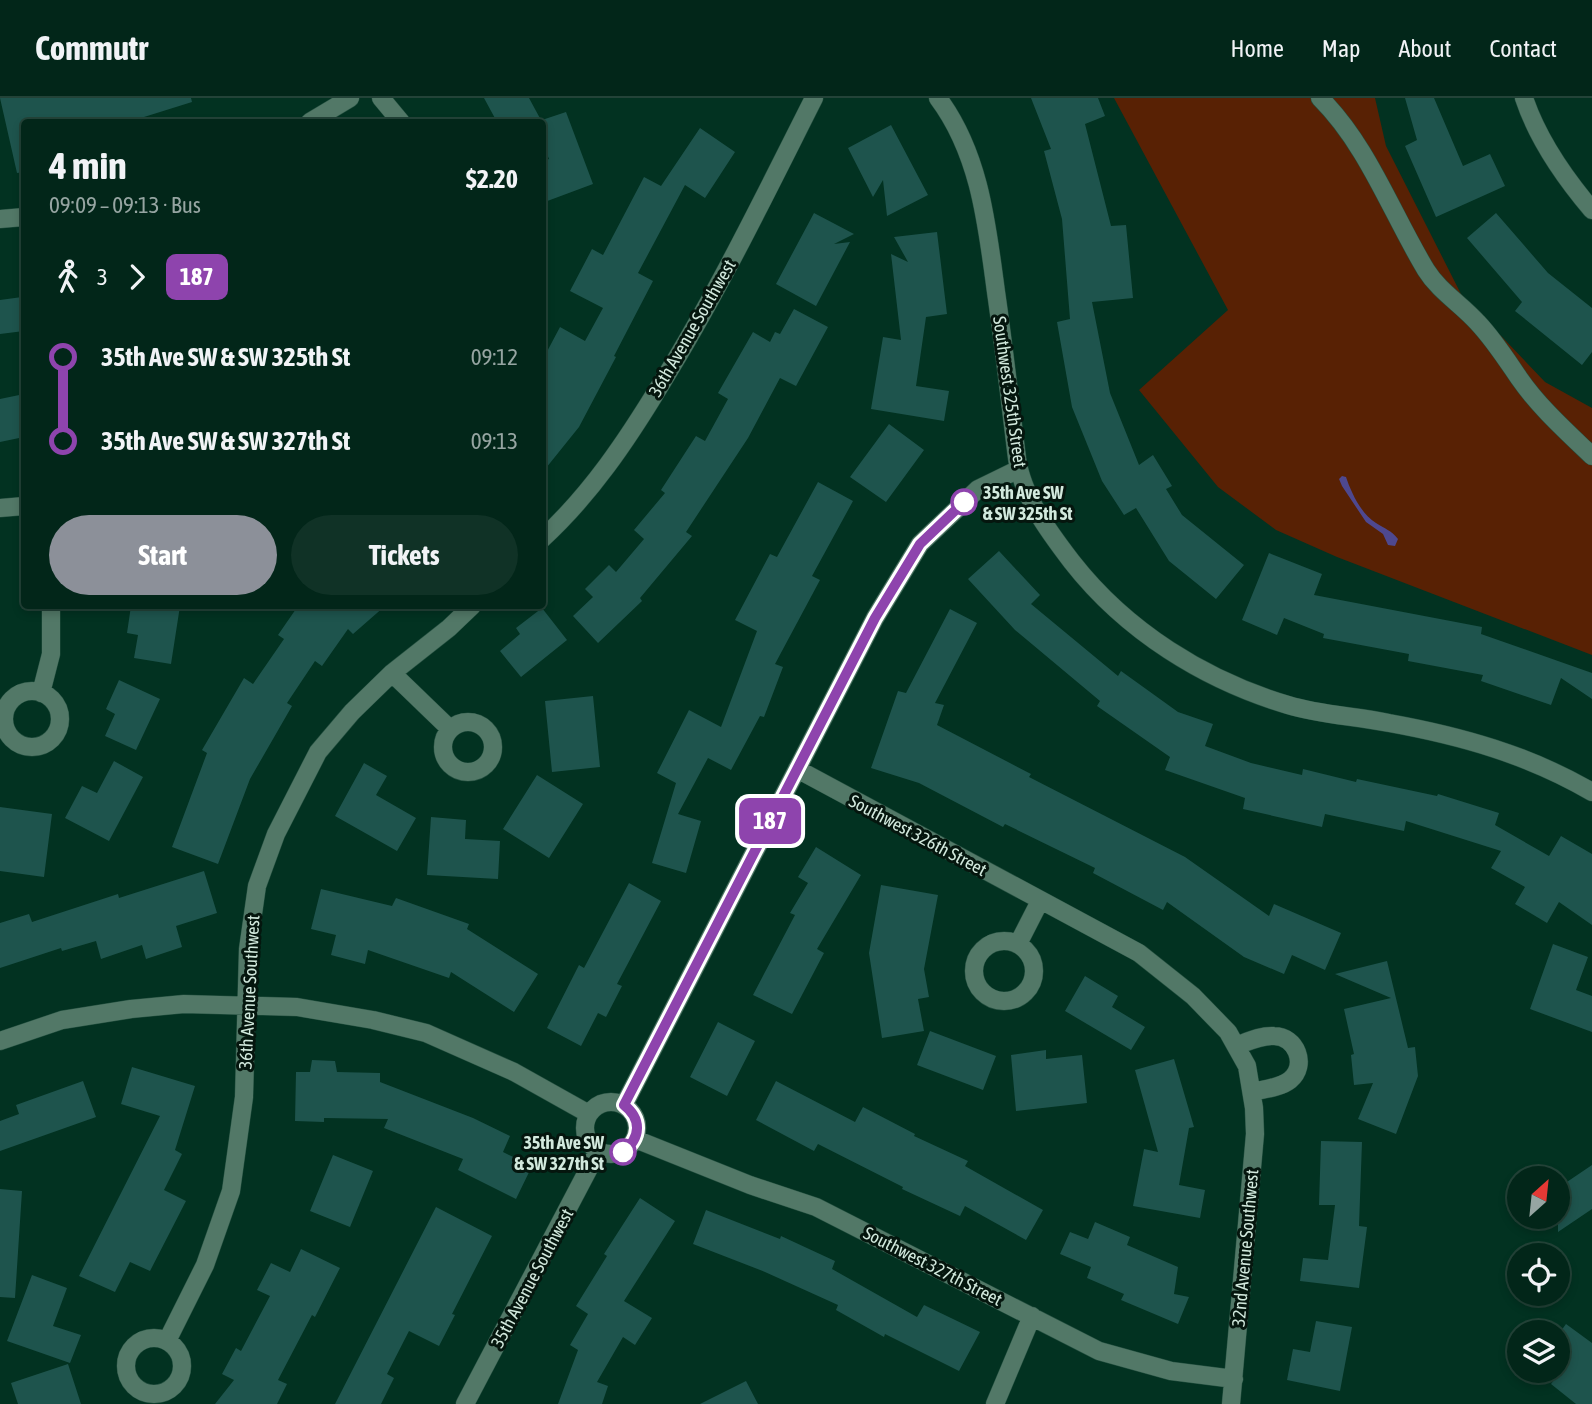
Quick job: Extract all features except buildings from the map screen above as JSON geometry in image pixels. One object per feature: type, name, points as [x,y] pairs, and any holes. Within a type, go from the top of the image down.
[{"type":"street","points":[[315,119],[349,98]]},
{"type":"street","points":[[381,98],[398,119]]},
{"type":"street","name":"36th Avenue Southwest","points":[[546,535],[567,516],[622,447],[665,377],[741,243],[814,98]]},
{"type":"street","name":"Southwest 325th Street","points":[[938,98],[971,160],[986,213],[1019,469],[1050,534],[1094,590],[1145,636],[1210,674],[1289,706],[1391,723],[1485,744],[1557,772],[1592,792]]},
{"type":"street","points":[[1320,98],[1359,146],[1427,272],[1448,296],[1477,321],[1537,401],[1592,456]]},
{"type":"street","points":[[1524,98],[1549,150],[1570,185],[1592,210]]},
{"type":"street","points":[[0,219],[21,216]]},
{"type":"street","points":[[624,1105],[875,618],[920,544],[978,489],[1019,469]]},
{"type":"street","points":[[0,508],[21,506]]},
{"type":"street","points":[[41,693],[51,654],[51,609]]},
{"type":"street","name":"36th Avenue Southwest","points":[[167,1341],[205,1265],[231,1191],[244,1097],[248,949],[257,886],[276,834],[318,752],[352,712],[393,673],[469,609]]},
{"type":"street","points":[[393,673],[450,729]]},
{"type":"street","name":"Southwest 326th Street","points":[[797,769],[1139,953],[1193,996],[1228,1032],[1247,1066]]},
{"type":"street","points":[[1017,944],[1040,901]]},
{"type":"street","points":[[0,1041],[62,1020],[131,1009],[184,1004],[297,1007],[373,1020],[426,1033],[514,1072],[589,1114]]},
{"type":"street","points":[[1236,1046],[1276,1035],[1286,1038],[1298,1054],[1296,1073],[1289,1081],[1280,1086],[1252,1092]]},
{"type":"street","name":"32nd Avenue Southwest","points":[[1231,1404],[1255,1134],[1247,1066]]},
{"type":"street","points":[[616,1102],[624,1105],[635,1116],[638,1124],[635,1139],[623,1152],[615,1154],[598,1151],[587,1139],[585,1122],[589,1114],[601,1104],[616,1102]]},
{"type":"street","name":"Southwest 327th Street","points":[[635,1139],[750,1185],[816,1207],[1099,1351],[1171,1371],[1234,1379]]},
{"type":"street","name":"35th Avenue Southwest","points":[[466,1404],[598,1151]]},
{"type":"street","points":[[995,1404],[1032,1316]]},
{"type":"shaded area","points":[[1114,98],[1375,98],[1386,146],[1461,294],[1545,382],[1592,408],[1592,655],[1337,557],[1276,530],[1218,487],[1139,390],[1228,310]]},
{"type":"shaded area","points":[[1346,477],[1366,514],[1398,539],[1395,546],[1388,545],[1383,534],[1366,522],[1342,486],[1339,479]]},
{"type":"bus line","name":"187","points":[[623,1152],[635,1139],[638,1124],[635,1116],[624,1105],[875,618],[920,544],[964,502]]},
{"type":"place","name":"35th Ave SW & SW 325th St","points":[[964,502]]},
{"type":"place","name":"35th Ave SW & SW 327th St","points":[[623,1152]]}]
